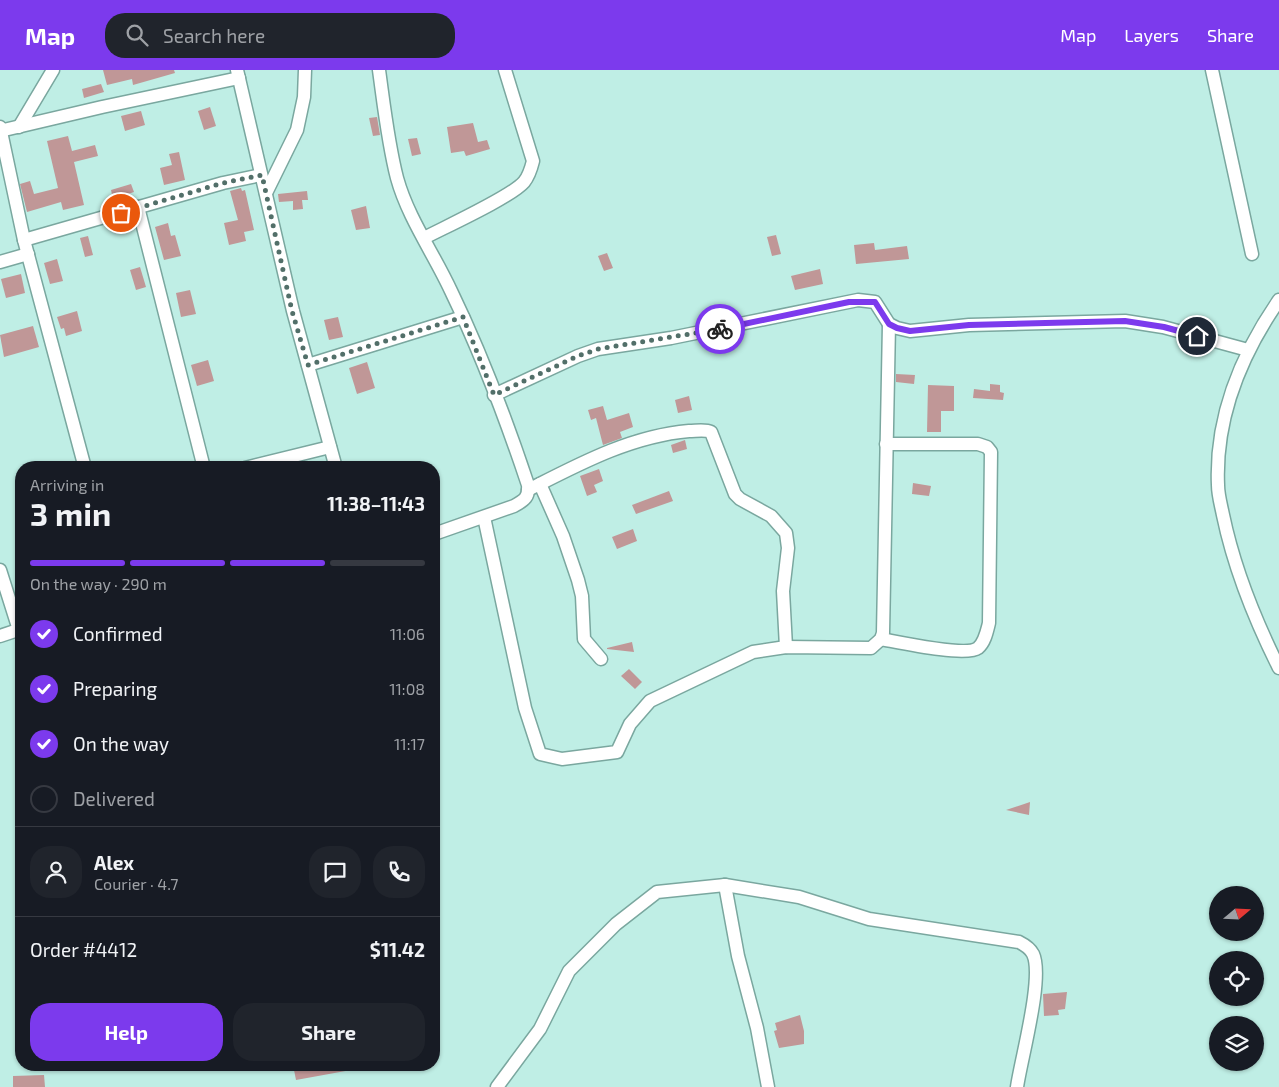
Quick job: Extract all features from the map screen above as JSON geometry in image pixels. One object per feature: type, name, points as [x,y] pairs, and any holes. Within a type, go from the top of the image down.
[{"type":"street","points":[[19,126],[53,70]]},
{"type":"street","points":[[266,193],[297,130],[304,97],[305,70]]},
{"type":"street","points":[[379,70],[389,141],[398,179],[407,205],[463,317],[521,464],[562,536],[582,596],[584,639],[601,658]]},
{"type":"street","points":[[424,238],[508,194],[523,184],[530,172],[533,161],[505,70]]},
{"type":"street","points":[[1212,70],[1252,254]]},
{"type":"street","points":[[83,461],[24,240],[0,130],[238,74],[292,311],[334,461]]},
{"type":"street","points":[[24,240],[223,183],[262,175]]},
{"type":"street","points":[[138,207],[202,461]]},
{"type":"street","points":[[0,262],[28,254]]},
{"type":"street","points":[[1279,300],[1256,333],[1236,375],[1220,439],[1218,486],[1228,542],[1258,626],[1279,668]]},
{"type":"street","points":[[494,395],[578,356],[598,349],[719,329],[849,302],[875,302],[889,324],[910,331],[969,325],[1125,321],[1164,327],[1248,350]]},
{"type":"street","points":[[308,365],[463,317]]},
{"type":"street","points":[[484,517],[525,708],[540,754],[562,759],[617,752],[634,718],[650,701],[753,652],[786,647],[865,649],[877,645],[881,639],[889,324]]},
{"type":"street","points":[[440,532],[484,517],[524,500],[534,487],[602,454],[653,435],[702,430],[711,432],[735,494],[740,499],[771,516],[786,533],[788,548],[783,591],[786,647]]},
{"type":"street","points":[[881,639],[938,649],[971,650],[978,648],[985,638],[989,623],[991,452],[987,447],[978,444],[886,444]]},
{"type":"street","points":[[273,461],[330,447]]},
{"type":"street","points":[[0,570],[15,615]]},
{"type":"street","points":[[0,636],[15,632]]},
{"type":"street","points":[[725,885],[738,956],[757,1028],[768,1087]]},
{"type":"street","points":[[497,1087],[540,1029],[569,971],[616,924],[658,892],[725,885],[799,897],[869,919],[1019,942],[1028,947],[1034,955],[1036,977],[1017,1087]]},
{"type":"building","points":[[103,70],[174,70],[175,73],[133,85],[132,79],[107,85]]},
{"type":"building","points":[[101,84],[104,92],[84,98],[82,89]]},
{"type":"building","points":[[210,107],[216,126],[204,130],[198,111]]},
{"type":"building","points":[[141,111],[145,125],[125,131],[121,116]]},
{"type":"building","points":[[377,117],[380,135],[373,136],[369,118]]},
{"type":"building","points":[[473,123],[478,142],[487,140],[490,149],[466,156],[464,151],[451,153],[447,127]]},
{"type":"building","points":[[68,136],[72,151],[95,145],[98,156],[74,162],[84,205],[63,210],[61,202],[27,212],[20,184],[30,181],[34,194],[58,188],[47,141]]},
{"type":"building","points":[[417,138],[421,154],[412,156],[408,139]]},
{"type":"building","points":[[179,152],[185,180],[164,185],[160,168],[172,165],[169,154]]},
{"type":"building","points":[[131,184],[134,192],[113,199],[111,190]]},
{"type":"building","points":[[241,188],[242,191],[245,190],[254,230],[244,232],[246,241],[229,245],[224,223],[238,220],[230,191]]},
{"type":"building","points":[[307,191],[308,200],[302,200],[303,209],[293,210],[293,201],[279,202],[278,194]]},
{"type":"building","points":[[366,206],[370,228],[356,230],[351,210]]},
{"type":"building","points":[[168,223],[171,236],[175,235],[181,256],[164,260],[155,227]]},
{"type":"building","points":[[776,235],[781,254],[772,256],[767,237]]},
{"type":"building","points":[[88,236],[93,255],[85,257],[80,238]]},
{"type":"building","points":[[874,243],[875,250],[907,246],[909,259],[856,264],[854,245]]},
{"type":"building","points":[[607,253],[613,268],[604,271],[598,256]]},
{"type":"building","points":[[57,259],[63,281],[50,284],[44,263]]},
{"type":"building","points":[[140,267],[146,287],[136,290],[130,270]]},
{"type":"building","points":[[820,269],[823,284],[795,290],[791,276]]},
{"type":"building","points":[[21,274],[25,293],[6,298],[1,279]]},
{"type":"building","points":[[190,290],[196,314],[181,317],[176,293]]},
{"type":"building","points":[[77,311],[82,331],[66,336],[64,328],[61,329],[57,317]]},
{"type":"building","points":[[338,317],[343,337],[329,340],[324,320]]},
{"type":"building","points":[[33,326],[39,347],[4,357],[0,335]]},
{"type":"building","points":[[208,360],[214,381],[197,386],[191,365]]},
{"type":"building","points":[[367,362],[375,388],[357,394],[349,368]]},
{"type":"building","points":[[896,374],[915,375],[914,384],[896,382]]},
{"type":"building","points":[[990,384],[1000,385],[1000,392],[1004,393],[1003,400],[973,398],[974,389],[990,391]]},
{"type":"building","points":[[928,385],[954,386],[954,411],[941,411],[941,432],[927,432]]},
{"type":"building","points":[[689,396],[692,410],[678,413],[675,400]]},
{"type":"building","points":[[603,406],[607,420],[629,413],[633,427],[620,432],[622,438],[603,445],[596,418],[591,420],[588,410]]},
{"type":"building","points":[[685,440],[687,449],[673,453],[671,445]]},
{"type":"building","points":[[599,469],[603,481],[594,485],[597,492],[587,496],[580,476]]},
{"type":"building","points":[[913,483],[931,486],[929,496],[912,494]]},
{"type":"building","points":[[669,491],[673,501],[636,514],[632,505]]},
{"type":"building","points":[[633,529],[637,541],[617,549],[612,537]]},
{"type":"building","points":[[632,642],[634,652],[607,649],[607,648]]},
{"type":"building","points":[[629,669],[642,682],[635,689],[621,676]]},
{"type":"building","points":[[1030,802],[1029,815],[1006,810]]},
{"type":"building","points":[[1067,992],[1065,1009],[1058,1010],[1059,1015],[1044,1016],[1043,994]]},
{"type":"building","points":[[800,1015],[804,1031],[804,1044],[779,1048],[774,1031],[777,1030],[775,1023]]},
{"type":"building","points":[[294,1071],[346,1071],[296,1080]]},
{"type":"building","points":[[44,1075],[45,1087],[13,1087],[13,1076]]},
{"type":"way so far","points":[[121,213],[223,183],[262,175],[292,311],[308,365],[463,317],[494,395],[578,356],[598,349],[720,329]]},
{"type":"route","points":[[720,329],[858,300],[867,300],[875,302],[879,306],[889,324],[910,331],[969,325],[1125,321],[1164,327],[1197,336]]}]
